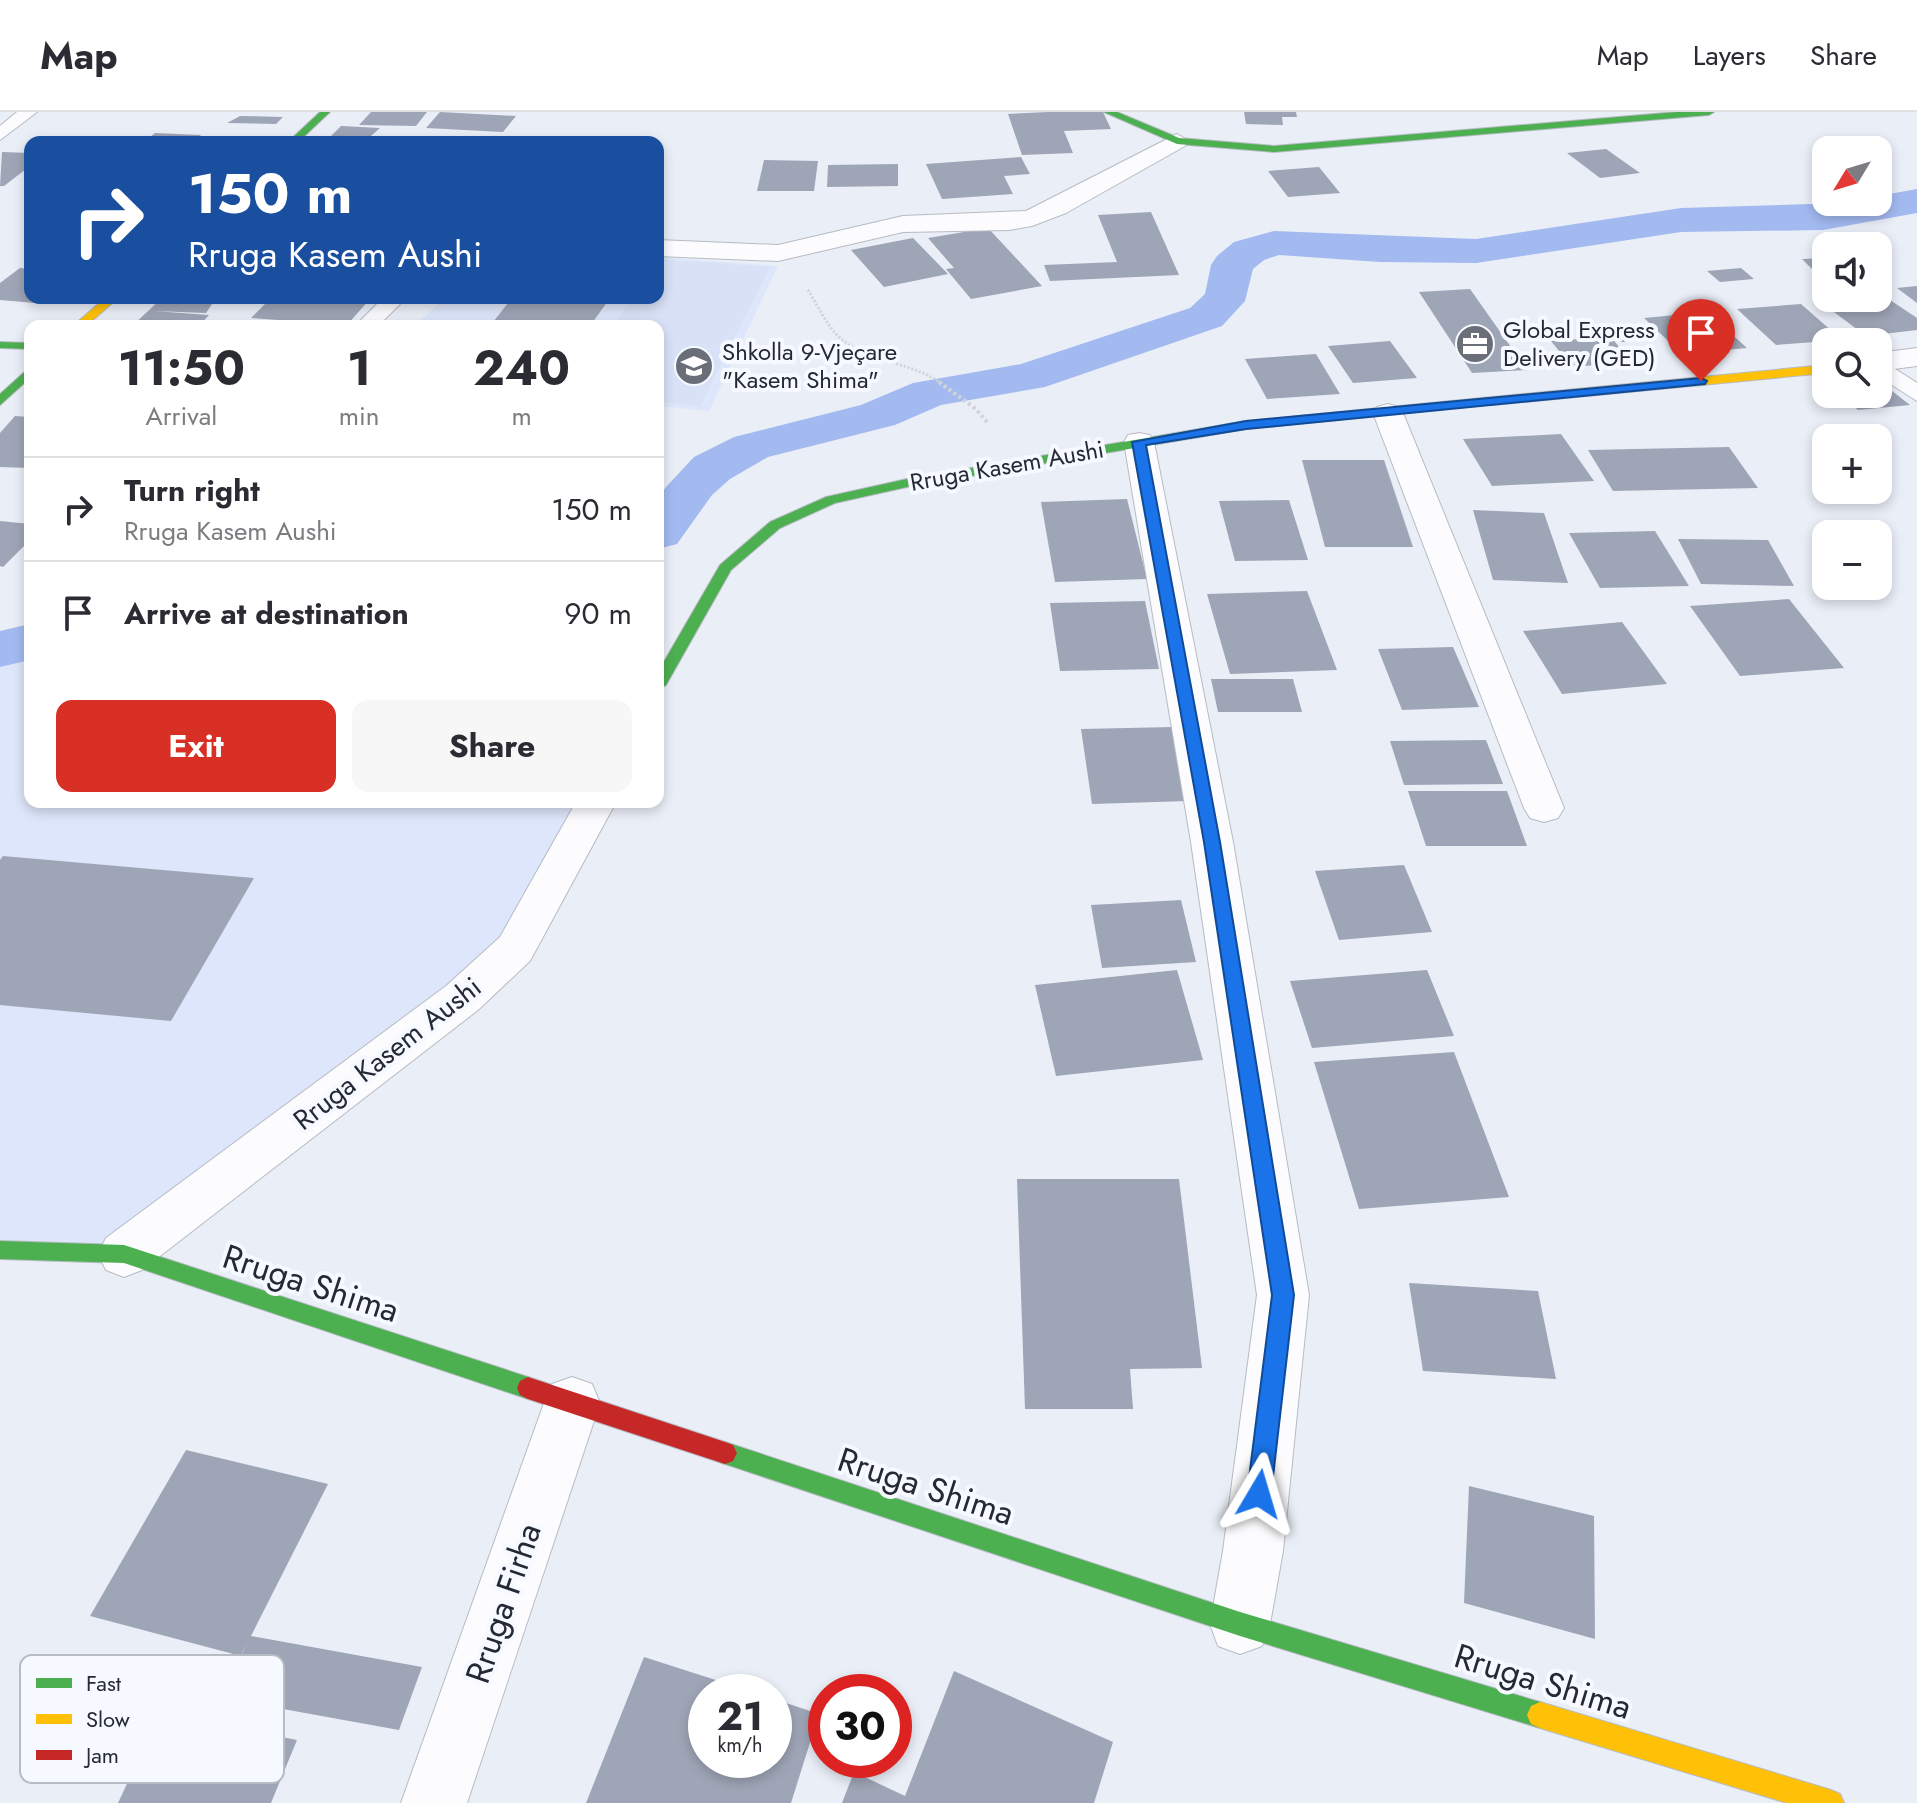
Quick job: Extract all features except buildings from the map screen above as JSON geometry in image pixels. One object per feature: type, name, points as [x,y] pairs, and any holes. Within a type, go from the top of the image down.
[{"type":"street","points":[[299,136],[325,112]]},
{"type":"street","points":[[1109,112],[1177,141],[1274,149],[1591,117],[1709,112]]},
{"type":"street","points":[[664,248],[778,253],[903,224],[1009,222],[1032,218],[1057,208],[1177,141]]},
{"type":"street","points":[[86,320],[105,304]]},
{"type":"street","points":[[0,345],[24,346]]},
{"type":"street","points":[[1892,361],[1917,357]]},
{"type":"street","name":"Rruga Kasem Aushi","points":[[664,675],[725,568],[775,525],[831,500],[1246,425],[1812,370]]},
{"type":"street","points":[[0,401],[24,377]]},
{"type":"street","points":[[1388,413],[1544,808]]},
{"type":"street","points":[[1139,442],[1212,842],[1283,1295],[1253,1551],[1240,1624]]},
{"type":"street","name":"Rruga Kasem Aushi","points":[[124,1254],[462,998],[515,949],[593,808]]},
{"type":"street","name":"Rruga Shima","points":[[0,1250],[124,1254],[1240,1624],[1831,1803]]},
{"type":"street","name":"Rruga Firha","points":[[434,1803],[572,1403]]},
{"type":"lane","points":[[0,135],[28,112]]},
{"type":"lane","points":[[372,320],[389,304]]},
{"type":"lane","points":[[1892,375],[1917,394]]},
{"type":"path","points":[[778,253],[798,270],[828,325],[839,337],[875,358],[933,377],[961,397]]},
{"type":"shaded area","name":"Shkolla 9-Vjeçare \"Kasem Shima\"","points":[[664,257],[778,266],[709,411],[664,407],[664,320],[421,320],[438,304],[664,304]]},
{"type":"shaded area","points":[[664,259],[770,267],[700,406],[664,403],[664,320],[617,320],[627,304],[664,304]]},
{"type":"shaded area","points":[[24,659],[24,808],[593,808],[515,949],[124,1254],[0,1250],[0,665]]},
{"type":"waterway","points":[[664,526],[691,487],[712,468],[751,447],[878,415],[930,393],[1029,377],[1206,317],[1223,301],[1232,265],[1249,251],[1274,243],[1294,241],[1380,250],[1476,251],[1681,220],[1823,218],[1917,201]]},
{"type":"waterway","points":[[0,649],[24,643]]},
{"type":"traffic: fast","points":[[299,136],[325,112]]},
{"type":"traffic: fast","points":[[1109,112],[1177,141],[1274,149],[1709,112]]},
{"type":"traffic: fast","points":[[0,345],[24,346]]},
{"type":"traffic: fast","points":[[0,401],[24,377]]},
{"type":"traffic: fast","points":[[664,675],[725,568],[775,525],[831,500],[907,483],[1246,425],[1492,401]]},
{"type":"traffic: fast","points":[[0,1250],[124,1254],[528,1388]]},
{"type":"traffic: fast","points":[[725,1453],[1240,1624],[1540,1715]]},
{"type":"traffic: slow","points":[[86,320],[105,304]]},
{"type":"traffic: slow","points":[[1492,401],[1812,370]]},
{"type":"traffic: slow","points":[[1540,1715],[1831,1803]]},
{"type":"traffic: jam","points":[[528,1388],[725,1453]]},
{"type":"place","name":"Global Express Delivery (GED)","points":[[1475,344]]},
{"type":"place","name":"Shkolla 9-Vjeçare \"Kasem Shima\"","points":[[694,366]]},
{"type":"route","points":[[1259,1494],[1283,1295],[1212,842],[1139,442],[1246,425],[1701,381]]}]
